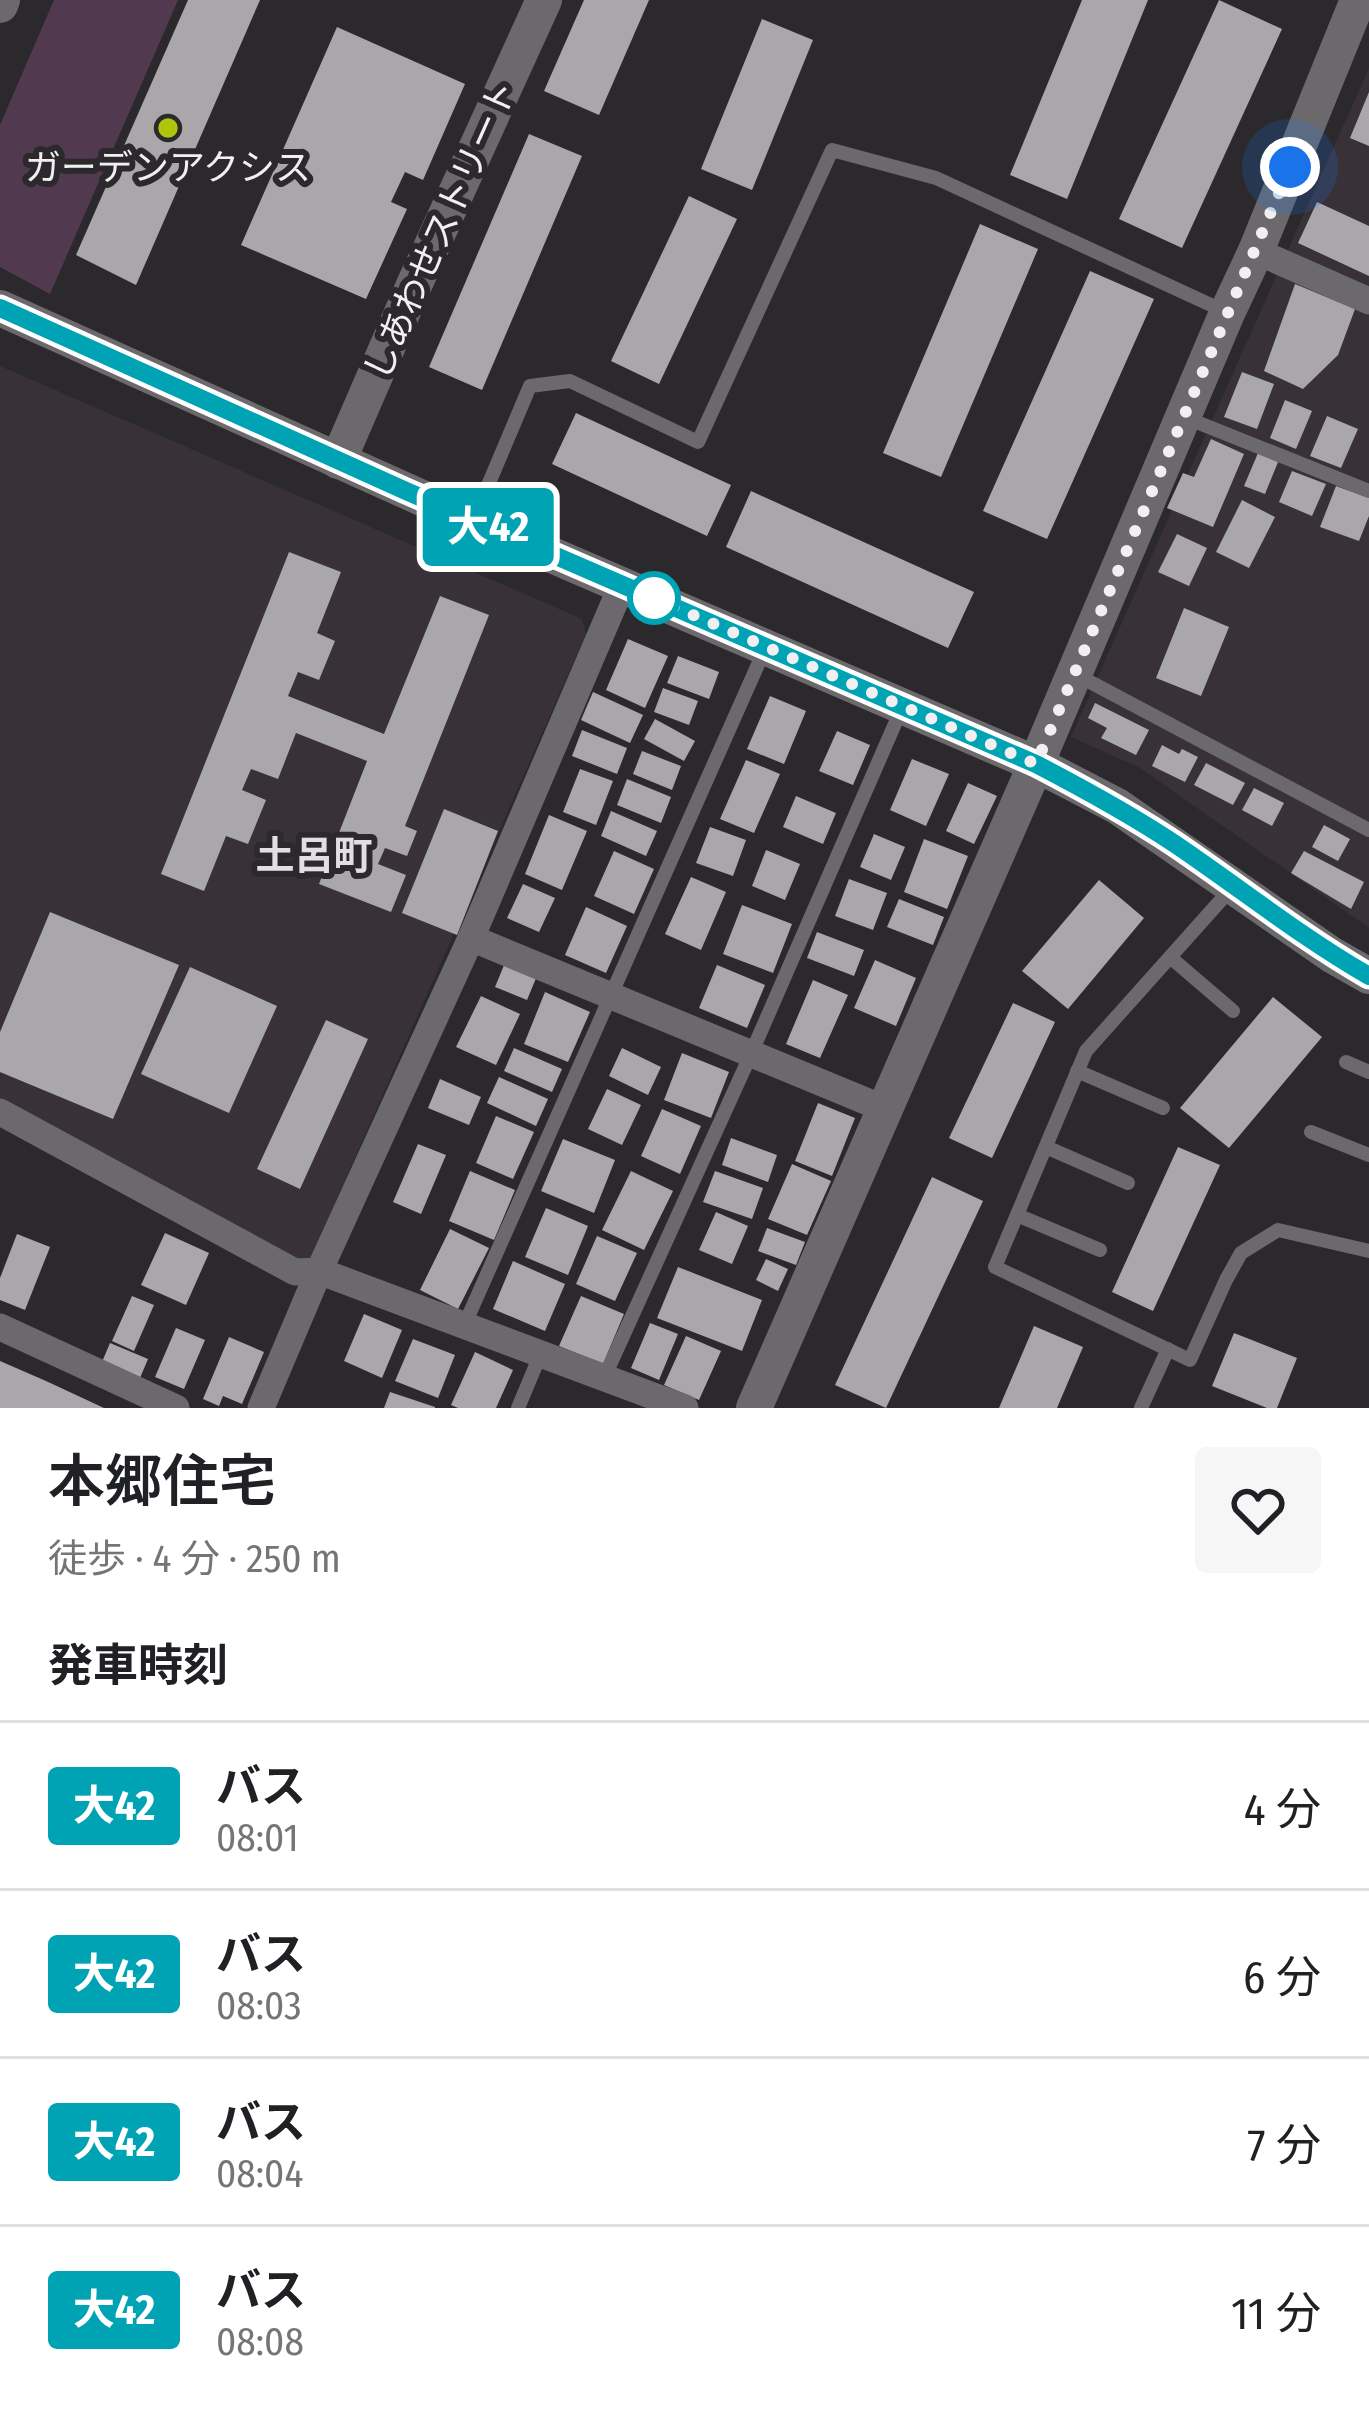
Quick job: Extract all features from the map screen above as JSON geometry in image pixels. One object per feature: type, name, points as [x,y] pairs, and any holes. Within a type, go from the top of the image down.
[{"type":"street","name":"しあわせストリート","points":[[338,461],[544,0]]},
{"type":"street","points":[[754,1408],[1036,764],[1358,0]]},
{"type":"street","points":[[1256,251],[1369,301]]},
{"type":"street","points":[[0,308],[473,521],[1036,764],[1117,806],[1369,976]]},
{"type":"street","points":[[261,1408],[622,585]]},
{"type":"street","points":[[471,938],[885,1109]]},
{"type":"street","points":[[0,1112],[295,1272],[319,1271],[685,1408]]},
{"type":"street","points":[[0,1327],[176,1408]]},
{"type":"lane","points":[[473,521],[530,386],[570,381],[698,442],[832,150],[936,178],[1227,313]]},
{"type":"lane","points":[[1183,416],[1369,491]]},
{"type":"lane","points":[[464,1327],[766,646]]},
{"type":"lane","points":[[1073,673],[1369,830]]},
{"type":"lane","points":[[604,1378],[903,705]]},
{"type":"lane","points":[[1234,886],[1086,1051],[995,1267],[1190,1360],[1241,1253],[1278,1230],[1369,1251]]},
{"type":"lane","points":[[1170,957],[1233,1011]]},
{"type":"lane","points":[[1346,1062],[1369,1072]]},
{"type":"lane","points":[[1077,1071],[1163,1108]]},
{"type":"lane","points":[[1311,1132],[1369,1155]]},
{"type":"lane","points":[[1046,1147],[1128,1183]]},
{"type":"lane","points":[[1017,1215],[1100,1250]]},
{"type":"lane","points":[[1141,1408],[1168,1349]]},
{"type":"lane","points":[[518,1408],[541,1354]]},
{"type":"shaded area","points":[[54,0],[178,0],[50,294],[0,267],[0,125]]},
{"type":"shaded area","points":[[1369,68],[1369,928],[1140,768],[1071,737]]},
{"type":"shaded area","points":[[0,366],[582,619],[586,634],[311,1257],[295,1265],[0,1104]]},
{"type":"building","name":"ガーデンアクシス","points":[[188,0],[260,0],[136,285],[76,255]]},
{"type":"building","points":[[584,0],[649,0],[599,115],[544,91]]},
{"type":"building","points":[[1082,0],[1148,0],[1067,199],[1010,175]]},
{"type":"building","points":[[1219,0],[1282,29],[1182,248],[1119,219]]},
{"type":"building","points":[[762,19],[813,40],[752,190],[701,169]]},
{"type":"building","points":[[337,27],[465,84],[423,180],[405,172],[391,202],[407,209],[366,299],[241,245]]},
{"type":"building","points":[[1369,92],[1369,146],[1350,138]]},
{"type":"building","points":[[529,134],[582,156],[482,390],[429,367]]},
{"type":"building","points":[[689,196],[737,219],[659,384],[611,361]]},
{"type":"building","points":[[1317,202],[1369,226],[1369,276],[1298,243]]},
{"type":"building","points":[[980,224],[1038,249],[941,477],[883,453]]},
{"type":"building","points":[[1090,271],[1154,299],[1047,539],[983,511]]},
{"type":"building","points":[[1295,284],[1355,309],[1338,355],[1303,389],[1264,371]]},
{"type":"building","points":[[1242,372],[1274,384],[1257,429],[1224,417]]},
{"type":"building","points":[[1285,400],[1312,411],[1296,449],[1270,438]]},
{"type":"building","points":[[576,413],[731,485],[707,536],[552,464]]},
{"type":"building","points":[[1327,416],[1358,429],[1341,468],[1310,456]]},
{"type":"building","points":[[1211,439],[1244,454],[1213,527],[1167,508],[1183,473],[1194,477]]},
{"type":"building","points":[[1258,453],[1278,462],[1265,494],[1244,486]]},
{"type":"building","points":[[1292,471],[1326,484],[1312,516],[1279,502]]},
{"type":"building","points":[[1336,486],[1369,498],[1369,516],[1359,541],[1320,527]]},
{"type":"building","points":[[751,491],[974,592],[948,648],[726,547]]},
{"type":"building","points":[[1242,500],[1275,517],[1249,568],[1216,552]]},
{"type":"building","points":[[1177,534],[1207,548],[1189,586],[1158,572]]},
{"type":"building","points":[[289,552],[341,572],[317,633],[335,641],[319,680],[298,672],[288,696],[384,734],[440,596],[489,615],[405,826],[417,831],[407,856],[385,848],[378,864],[406,875],[391,912],[319,884],[367,761],[296,733],[278,779],[251,769],[242,790],[266,800],[248,844],[226,836],[204,891],[161,874]]},
{"type":"building","points":[[1184,608],[1229,627],[1201,696],[1156,678]]},
{"type":"building","points":[[628,639],[668,656],[645,708],[606,690]]},
{"type":"building","points":[[678,656],[719,672],[709,699],[667,683]]},
{"type":"building","points":[[663,688],[698,701],[689,725],[654,712]]},
{"type":"building","points":[[593,692],[643,715],[630,743],[581,720]]},
{"type":"building","points":[[770,696],[806,711],[784,764],[747,749]]},
{"type":"building","points":[[1095,703],[1149,730],[1136,755],[1101,738],[1107,728],[1088,718]]},
{"type":"building","points":[[655,719],[695,741],[684,761],[644,739]]},
{"type":"building","points":[[582,730],[627,748],[617,774],[572,756]]},
{"type":"building","points":[[837,731],[870,745],[853,785],[819,771]]},
{"type":"building","points":[[1162,745],[1198,757],[1185,782],[1152,766]]},
{"type":"building","points":[[642,751],[681,766],[672,790],[633,774]]},
{"type":"building","points":[[912,759],[949,774],[926,826],[890,810]]},
{"type":"building","points":[[746,760],[780,774],[754,833],[720,819]]},
{"type":"building","points":[[1206,763],[1245,783],[1233,805],[1194,785]]},
{"type":"building","points":[[580,769],[613,781],[596,825],[563,812]]},
{"type":"building","points":[[627,779],[671,797],[661,823],[617,805]]},
{"type":"building","points":[[968,783],[997,796],[974,844],[946,831]]},
{"type":"building","points":[[1254,788],[1284,803],[1272,826],[1242,810]]},
{"type":"building","points":[[796,796],[836,813],[823,844],[783,827]]},
{"type":"building","points":[[444,809],[498,831],[457,935],[402,913]]},
{"type":"building","points":[[611,811],[657,831],[646,856],[601,836]]},
{"type":"building","points":[[549,815],[587,831],[562,890],[525,874]]},
{"type":"building","points":[[1324,825],[1350,839],[1338,861],[1312,847]]},
{"type":"building","points":[[710,827],[746,840],[733,876],[696,863]]},
{"type":"building","points":[[874,834],[905,847],[891,880],[860,867]]},
{"type":"building","points":[[924,839],[968,856],[947,909],[904,892]]},
{"type":"building","points":[[766,850],[800,864],[785,900],[752,886]]},
{"type":"building","points":[[614,851],[654,869],[634,914],[594,896]]},
{"type":"building","points":[[1304,851],[1364,882],[1351,909],[1291,873]]},
{"type":"building","points":[[691,877],[726,892],[701,950],[665,934]]},
{"type":"building","points":[[849,879],[887,893],[873,930],[835,916]]},
{"type":"building","points":[[1099,880],[1144,918],[1068,1009],[1022,971]]},
{"type":"building","points":[[523,884],[555,898],[539,932],[507,918]]},
{"type":"building","points":[[899,899],[944,917],[933,945],[887,927]]},
{"type":"building","points":[[742,905],[792,924],[773,973],[723,954]]},
{"type":"building","points":[[586,907],[627,926],[606,973],[565,955]]},
{"type":"building","points":[[50,912],[179,965],[113,1119],[0,1072],[0,1032]]},
{"type":"building","points":[[817,932],[864,950],[854,976],[807,958]]},
{"type":"building","points":[[507,958],[539,971],[527,1000],[495,987]]},
{"type":"building","points":[[875,960],[916,978],[896,1026],[854,1008]]},
{"type":"building","points":[[717,965],[765,985],[747,1028],[699,1008]]},
{"type":"building","points":[[190,967],[277,1006],[229,1113],[141,1074]]},
{"type":"building","points":[[813,980],[848,995],[820,1058],[786,1044]]},
{"type":"building","points":[[545,992],[590,1012],[568,1062],[524,1044]]},
{"type":"building","points":[[481,996],[520,1014],[496,1065],[456,1047]]},
{"type":"building","points":[[1273,997],[1322,1037],[1229,1148],[1180,1108]]},
{"type":"building","points":[[1013,1003],[1055,1022],[992,1158],[949,1138]]},
{"type":"building","points":[[326,1020],[368,1039],[300,1189],[257,1169]]},
{"type":"building","points":[[514,1048],[562,1069],[552,1092],[504,1071]]},
{"type":"building","points":[[622,1048],[661,1067],[648,1095],[609,1076]]},
{"type":"building","points":[[682,1053],[729,1072],[711,1118],[664,1100]]},
{"type":"building","points":[[499,1077],[548,1099],[536,1126],[487,1103]]},
{"type":"building","points":[[440,1079],[481,1097],[469,1125],[428,1108]]},
{"type":"building","points":[[607,1089],[641,1105],[622,1145],[588,1129]]},
{"type":"building","points":[[818,1103],[855,1118],[832,1176],[795,1161]]},
{"type":"building","points":[[662,1109],[701,1126],[680,1174],[641,1156]]},
{"type":"building","points":[[496,1116],[534,1132],[513,1179],[476,1163]]},
{"type":"building","points":[[731,1138],[777,1155],[768,1182],[722,1165]]},
{"type":"building","points":[[563,1139],[615,1160],[594,1213],[541,1191]]},
{"type":"building","points":[[418,1144],[446,1155],[421,1214],[393,1202]]},
{"type":"building","points":[[1178,1147],[1220,1165],[1153,1311],[1112,1292]]},
{"type":"building","points":[[792,1164],[831,1181],[807,1235],[768,1219]]},
{"type":"building","points":[[470,1171],[515,1190],[494,1240],[449,1221]]},
{"type":"building","points":[[631,1171],[673,1191],[644,1250],[602,1230]]},
{"type":"building","points":[[715,1171],[763,1188],[752,1219],[703,1202]]},
{"type":"building","points":[[932,1177],[983,1201],[886,1408],[835,1385]]},
{"type":"building","points":[[546,1208],[588,1226],[568,1275],[525,1257]]},
{"type":"building","points":[[716,1212],[748,1226],[732,1264],[699,1250]]},
{"type":"building","points":[[767,1228],[805,1242],[796,1265],[758,1251]]},
{"type":"building","points":[[450,1229],[489,1248],[458,1309],[420,1290]]},
{"type":"building","points":[[165,1233],[209,1253],[186,1305],[141,1285]]},
{"type":"building","points":[[17,1234],[50,1247],[25,1310],[0,1300],[0,1278]]},
{"type":"building","points":[[597,1236],[637,1253],[615,1301],[576,1284]]},
{"type":"building","points":[[766,1259],[788,1269],[778,1291],[756,1280]]},
{"type":"building","points":[[513,1261],[565,1284],[545,1331],[493,1309]]},
{"type":"building","points":[[678,1267],[762,1300],[742,1351],[657,1318]]},
{"type":"building","points":[[132,1296],[154,1305],[134,1351],[112,1341]]},
{"type":"building","points":[[581,1296],[624,1314],[603,1364],[559,1346]]},
{"type":"building","points":[[364,1314],[402,1330],[382,1378],[344,1361]]},
{"type":"building","points":[[650,1323],[678,1334],[659,1380],[631,1368]]},
{"type":"building","points":[[1034,1326],[1083,1347],[1057,1408],[999,1408]]},
{"type":"building","points":[[176,1328],[205,1340],[184,1389],[155,1377]]},
{"type":"building","points":[[1234,1333],[1297,1358],[1277,1408],[1212,1386]]},
{"type":"building","points":[[686,1336],[721,1351],[699,1400],[664,1385]]},
{"type":"building","points":[[229,1337],[264,1352],[242,1404],[223,1396],[219,1406],[203,1399]]},
{"type":"building","points":[[413,1339],[455,1355],[438,1398],[395,1381]]},
{"type":"building","points":[[110,1343],[148,1359],[140,1378],[102,1362]]},
{"type":"building","points":[[475,1352],[513,1370],[496,1408],[451,1405]]},
{"type":"building","points":[[0,1361],[46,1381],[104,1408],[0,1408]]},
{"type":"building","points":[[390,1392],[435,1407],[435,1408],[384,1408]]},
{"type":"bus line","name":"大42","points":[[0,308],[406,491],[1036,764],[1117,806],[1369,976]]},
{"type":"place","name":"ガーデンアクシス","points":[[168,128]]},
{"type":"district","name":"土呂町","points":[[314,856]]},
{"type":"route","points":[[654,598],[1036,764],[1290,167]]}]
